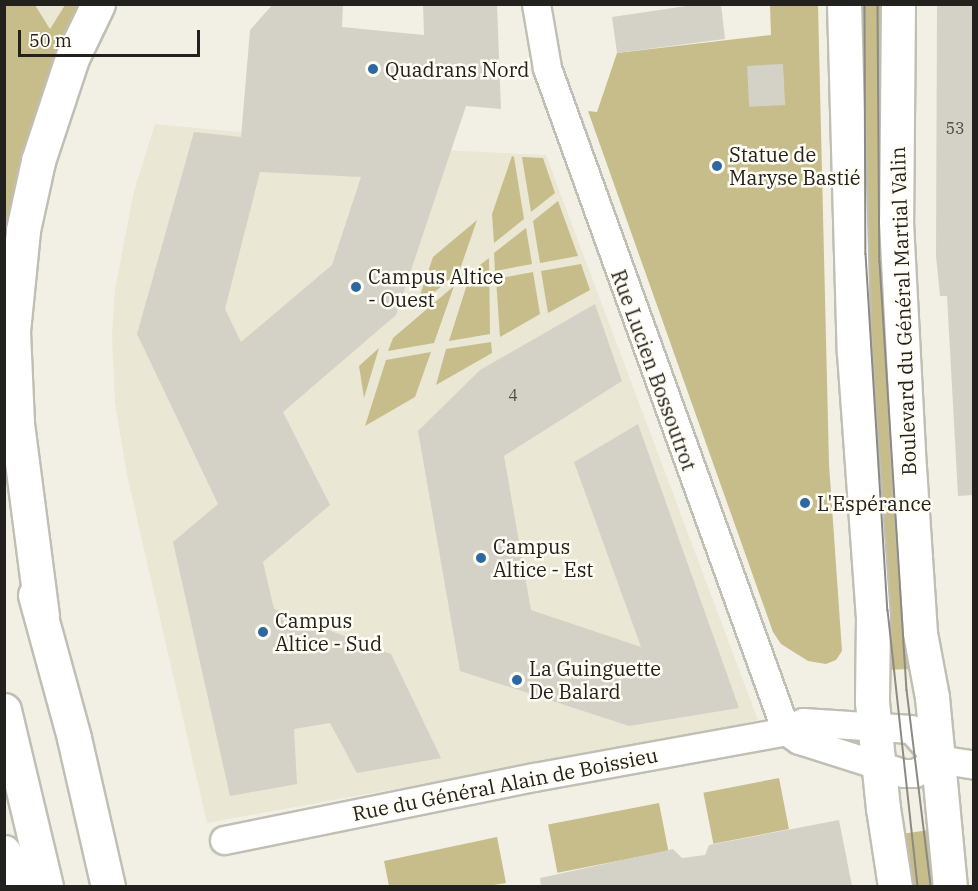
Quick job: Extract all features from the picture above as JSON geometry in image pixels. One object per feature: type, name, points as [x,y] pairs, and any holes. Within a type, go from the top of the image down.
[{"type":"main road","points":[[42,616],[17,423],[13,331],[23,230],[38,161],[72,58],[98,4]]},
{"type":"main road","points":[[844,4],[854,353],[873,617],[867,726],[869,762],[895,886]]},
{"type":"main road","name":"Boulevard du Général Martial Valin","points":[[898,4],[896,222],[909,467],[920,633],[932,697],[950,886]]},
{"type":"main road","points":[[4,393],[17,423]]},
{"type":"main road","points":[[4,507],[42,616],[108,886]]},
{"type":"main road","points":[[4,711],[46,886]]},
{"type":"main road","points":[[4,852],[21,886]]},
{"type":"street","name":"Rue Lucien Bossoutrot","points":[[536,4],[547,68],[786,731]]},
{"type":"street","name":"Rue du Général Alain de Boissieu","points":[[224,840],[534,777],[786,731],[803,722],[867,726]]},
{"type":"street","points":[[867,726],[911,729],[938,759],[974,765]]},
{"type":"street","points":[[786,731],[799,740],[903,773],[915,773],[938,759]]},
{"type":"shaded area","points":[[5,5],[35,5],[50,29],[65,5],[83,5],[55,55],[17,190],[5,290]]},
{"type":"shaded area","points":[[35,5],[65,5],[50,29]]},
{"type":"shaded area","points":[[770,5],[818,5],[829,464],[842,651],[836,660],[826,664],[808,661],[781,644],[773,632],[588,111],[597,112],[617,53],[771,35]]},
{"type":"shaded area","points":[[856,5],[885,5],[911,669],[884,670],[864,350]]},
{"type":"shaded area","points":[[155,124],[420,149],[546,155],[758,720],[687,736],[207,823],[127,475],[115,403],[112,334],[115,289],[134,191]]},
{"type":"shaded area","points":[[512,156],[524,219],[494,243],[492,214]]},
{"type":"shaded area","points":[[522,157],[543,158],[555,193],[531,212]]},
{"type":"shaded area","points":[[558,201],[578,256],[540,263],[533,221]]},
{"type":"shaded area","points":[[477,220],[459,272],[416,307],[433,257]]},
{"type":"shaded area","points":[[526,228],[532,264],[495,271],[494,253]]},
{"type":"shaded area","points":[[489,258],[490,334],[449,341],[471,272]]},
{"type":"shaded area","points":[[581,264],[590,290],[548,313],[541,271]]},
{"type":"shaded area","points":[[533,272],[540,314],[500,337],[496,279]]},
{"type":"shaded area","points":[[454,286],[434,343],[388,351],[393,338]]},
{"type":"shaded area","points":[[491,342],[492,353],[436,385],[446,349]]},
{"type":"shaded area","points":[[379,348],[364,398],[359,366]]},
{"type":"shaded area","points":[[431,352],[415,397],[365,426],[386,360]]},
{"type":"shaded area","points":[[779,778],[789,829],[713,844],[703,793]]},
{"type":"shaded area","points":[[659,803],[668,851],[557,873],[548,825]]},
{"type":"shaded area","points":[[929,830],[937,886],[909,886],[901,834]]},
{"type":"shaded area","points":[[497,837],[506,883],[488,886],[389,886],[384,861]]},
{"type":"building","points":[[273,4],[343,4],[342,27],[424,35],[423,4],[497,4],[501,109],[466,106],[396,315],[283,412],[330,505],[263,562],[274,609],[391,654],[441,758],[357,773],[330,723],[294,729],[297,784],[230,796],[173,542],[218,504],[137,334],[194,132],[241,137],[250,30]],"holes":[[[260,172],[361,177],[332,265],[241,342],[225,309]]]},
{"type":"building","points":[[700,4],[721,4],[725,39],[617,53],[612,17]]},
{"type":"building","points":[[937,4],[974,4],[974,495],[958,496],[947,296],[940,296],[936,256]]},
{"type":"building","points":[[783,64],[785,105],[749,107],[747,66]]},
{"type":"building","name":"Campus Altice - Est","points":[[595,304],[622,381],[504,456],[531,610],[641,647],[574,462],[638,424],[739,708],[629,726],[460,671],[418,431],[480,370]]},
{"type":"building","points":[[839,820],[852,886],[541,886],[540,878],[673,849],[682,858],[705,855],[709,845]]},
{"type":"tram line","points":[[865,4],[866,254],[888,610],[918,886]]},
{"type":"tram line","points":[[878,4],[880,262],[907,690],[931,886]]},
{"type":"place","name":"Quadrans Nord","points":[[373,69]]},
{"type":"place","name":"Statue de Maryse Bastié","points":[[717,166]]},
{"type":"place","name":"Campus Altice - Ouest","points":[[356,287]]},
{"type":"place","name":"L'Espérance","points":[[805,503]]},
{"type":"place","name":"Campus Altice - Est","points":[[481,558]]},
{"type":"place","name":"Campus Altice - Sud","points":[[263,632]]},
{"type":"place","name":"La Guinguette De Balard","points":[[517,680]]}]
